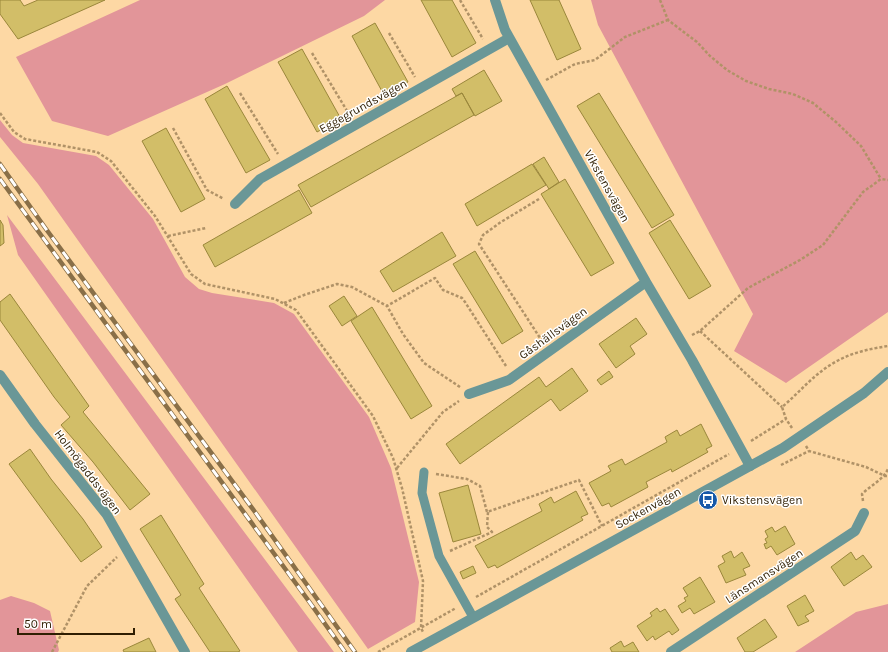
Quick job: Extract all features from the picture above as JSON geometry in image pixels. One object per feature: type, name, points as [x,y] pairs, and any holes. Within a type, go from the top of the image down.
[{"type":"street","name":"Vikstensvägen","points":[[494,0],[509,38],[750,466]]},
{"type":"street","name":"Eggegrundsvägen","points":[[236,204],[260,179],[509,38]]},
{"type":"street","name":"Gåshällsvägen","points":[[469,394],[513,378],[646,282]]},
{"type":"street","name":"Sockenvägen","points":[[411,652],[783,448],[864,393],[888,372]]},
{"type":"street","name":"Holmögaddsvägen","points":[[0,375],[35,424],[107,515],[185,652]]},
{"type":"street","name":"Länsmansvägen","points":[[672,652],[855,531],[864,513]]},
{"type":"lane","points":[[424,472],[422,494],[439,556],[473,617]]},
{"type":"path","points":[[460,0],[489,49]]},
{"type":"path","points":[[660,0],[668,20],[697,42],[710,56],[727,70],[746,81],[769,89],[793,94],[813,103],[861,146],[881,179]]},
{"type":"path","points":[[536,86],[575,64],[595,60],[625,37],[668,20]]},
{"type":"path","points":[[389,33],[421,88]]},
{"type":"path","points":[[312,53],[355,125]]},
{"type":"path","points":[[240,93],[284,165]]},
{"type":"path","points":[[0,113],[14,132],[25,139],[97,152],[111,161],[155,216],[191,274],[204,284],[275,299],[296,310],[373,416],[393,458],[423,581],[421,628],[427,643]]},
{"type":"path","points":[[173,128],[207,190],[236,204]]},
{"type":"path","points":[[681,342],[700,331],[748,288],[800,260],[823,245],[862,192],[881,179],[888,180]]},
{"type":"path","points":[[539,199],[501,222],[483,235],[479,244],[549,352]]},
{"type":"path","points":[[168,236],[206,228]]},
{"type":"path","points":[[387,306],[435,278],[443,290],[462,298],[513,378]]},
{"type":"path","points":[[284,304],[304,295],[337,284],[352,287],[387,306],[403,334],[424,363],[469,394],[443,412],[396,469]]},
{"type":"path","points":[[378,652],[730,454],[786,420],[782,407],[700,331]]},
{"type":"path","points":[[782,407],[808,382],[832,364],[854,353],[888,346]]},
{"type":"path","points":[[809,451],[866,467],[886,476]]},
{"type":"path","points":[[864,513],[862,494],[870,486],[886,476],[888,469]]},
{"type":"path","points":[[424,472],[467,479],[480,486],[488,512],[488,527],[492,532],[439,556]]},
{"type":"path","points":[[488,512],[579,480],[602,526]]},
{"type":"path","points":[[52,652],[87,586],[126,549]]},
{"type":"shaded area","points":[[140,0],[385,0],[364,16],[225,84],[108,136],[52,121],[16,57]]},
{"type":"shaded area","points":[[591,0],[888,0],[888,312],[786,383],[734,351],[753,314],[598,25]]},
{"type":"shaded area","points":[[0,120],[12,135],[23,143],[96,156],[109,165],[153,219],[185,277],[199,289],[212,293],[274,303],[294,314],[369,417],[391,468],[419,582],[415,622],[368,649],[38,184],[0,137]]},
{"type":"shaded area","points":[[7,215],[334,652],[298,652],[18,255]]},
{"type":"shaded area","points":[[11,596],[34,603],[50,611],[59,650],[58,652],[0,652],[0,600]]},
{"type":"shaded area","points":[[888,604],[888,652],[795,652],[856,612]]},
{"type":"building","points":[[0,0],[20,0],[24,6],[38,0],[105,0],[18,39],[0,14]]},
{"type":"building","points":[[421,0],[452,0],[476,43],[452,57]]},
{"type":"building","points":[[530,0],[559,0],[581,49],[557,60]]},
{"type":"building","points":[[375,23],[408,82],[384,95],[352,36]]},
{"type":"building","points":[[302,49],[341,119],[317,132],[278,62]]},
{"type":"building","points":[[484,70],[502,101],[475,116],[462,93],[456,96],[452,89]]},
{"type":"building","points":[[227,86],[270,160],[246,173],[205,99]]},
{"type":"building","points":[[462,93],[474,115],[311,207],[298,185]]},
{"type":"building","points":[[599,93],[674,215],[652,228],[577,106]]},
{"type":"building","points":[[166,128],[205,199],[181,212],[142,141]]},
{"type":"building","points":[[544,157],[559,182],[549,189],[533,164]]},
{"type":"building","points":[[532,164],[546,185],[477,226],[465,204]]},
{"type":"building","points":[[565,179],[614,263],[591,276],[541,194]]},
{"type":"building","points":[[299,190],[312,213],[215,267],[203,245]]},
{"type":"building","points":[[0,220],[3,225],[4,243],[0,246]]},
{"type":"building","points":[[670,220],[711,286],[689,299],[649,233]]},
{"type":"building","points":[[442,232],[456,256],[393,292],[380,271]]},
{"type":"building","points":[[475,251],[523,331],[502,344],[453,264]]},
{"type":"building","points":[[10,294],[89,406],[83,412],[150,494],[130,510],[93,462],[61,425],[70,417],[54,397],[0,320],[0,302]]},
{"type":"building","points":[[344,296],[357,316],[342,326],[329,306]]},
{"type":"building","points":[[372,307],[432,406],[411,419],[351,321]]},
{"type":"building","points":[[636,318],[647,334],[630,346],[635,354],[616,368],[599,344]]},
{"type":"building","points":[[572,368],[588,391],[560,411],[551,399],[460,464],[446,444],[539,377],[546,387]]},
{"type":"building","points":[[609,371],[613,377],[601,385],[597,380]]},
{"type":"building","points":[[701,424],[712,446],[706,449],[708,452],[672,472],[671,469],[646,482],[648,487],[611,507],[609,503],[602,506],[589,483],[611,471],[608,466],[622,459],[625,465],[667,442],[665,437],[677,430],[680,436]]},
{"type":"building","points":[[30,449],[51,479],[83,519],[102,547],[81,562],[9,464]]},
{"type":"building","points":[[468,485],[481,534],[453,542],[439,493]]},
{"type":"building","points":[[576,491],[588,514],[581,517],[583,520],[497,568],[495,565],[488,568],[475,546],[542,511],[539,504],[551,497],[554,503]]},
{"type":"building","points":[[161,515],[204,584],[199,588],[240,651],[210,652],[175,599],[181,595],[140,529]]},
{"type":"building","points":[[785,526],[795,544],[777,555],[771,546],[766,549],[764,544],[767,543],[765,539],[768,537],[765,531],[772,527],[775,532]]},
{"type":"building","points":[[731,551],[734,558],[742,552],[750,566],[743,569],[746,575],[726,583],[718,566],[725,562],[722,556]]},
{"type":"building","points":[[851,552],[856,560],[863,555],[872,567],[844,586],[831,567]]},
{"type":"building","points":[[473,566],[476,573],[463,579],[460,572]]},
{"type":"building","points":[[700,577],[715,602],[694,614],[690,608],[682,613],[678,606],[686,601],[684,598],[688,596],[683,588]]},
{"type":"building","points":[[805,595],[814,611],[805,616],[809,621],[798,626],[787,606]]},
{"type":"building","points":[[657,608],[660,612],[665,609],[679,630],[672,635],[669,631],[655,640],[653,636],[647,641],[637,626],[652,616],[650,613]]},
{"type":"building","points":[[765,619],[777,637],[753,652],[745,652],[737,638]]},
{"type":"building","points":[[149,638],[156,652],[124,652],[123,650]]},
{"type":"building","points":[[621,641],[624,647],[633,642],[639,652],[612,652],[610,648]]},
{"type":"railway","points":[[0,164],[46,229],[255,512],[355,652]]},
{"type":"railway","points":[[0,179],[345,652]]},
{"type":"place","name":"Vikstensvägen","points":[[708,500]]}]
